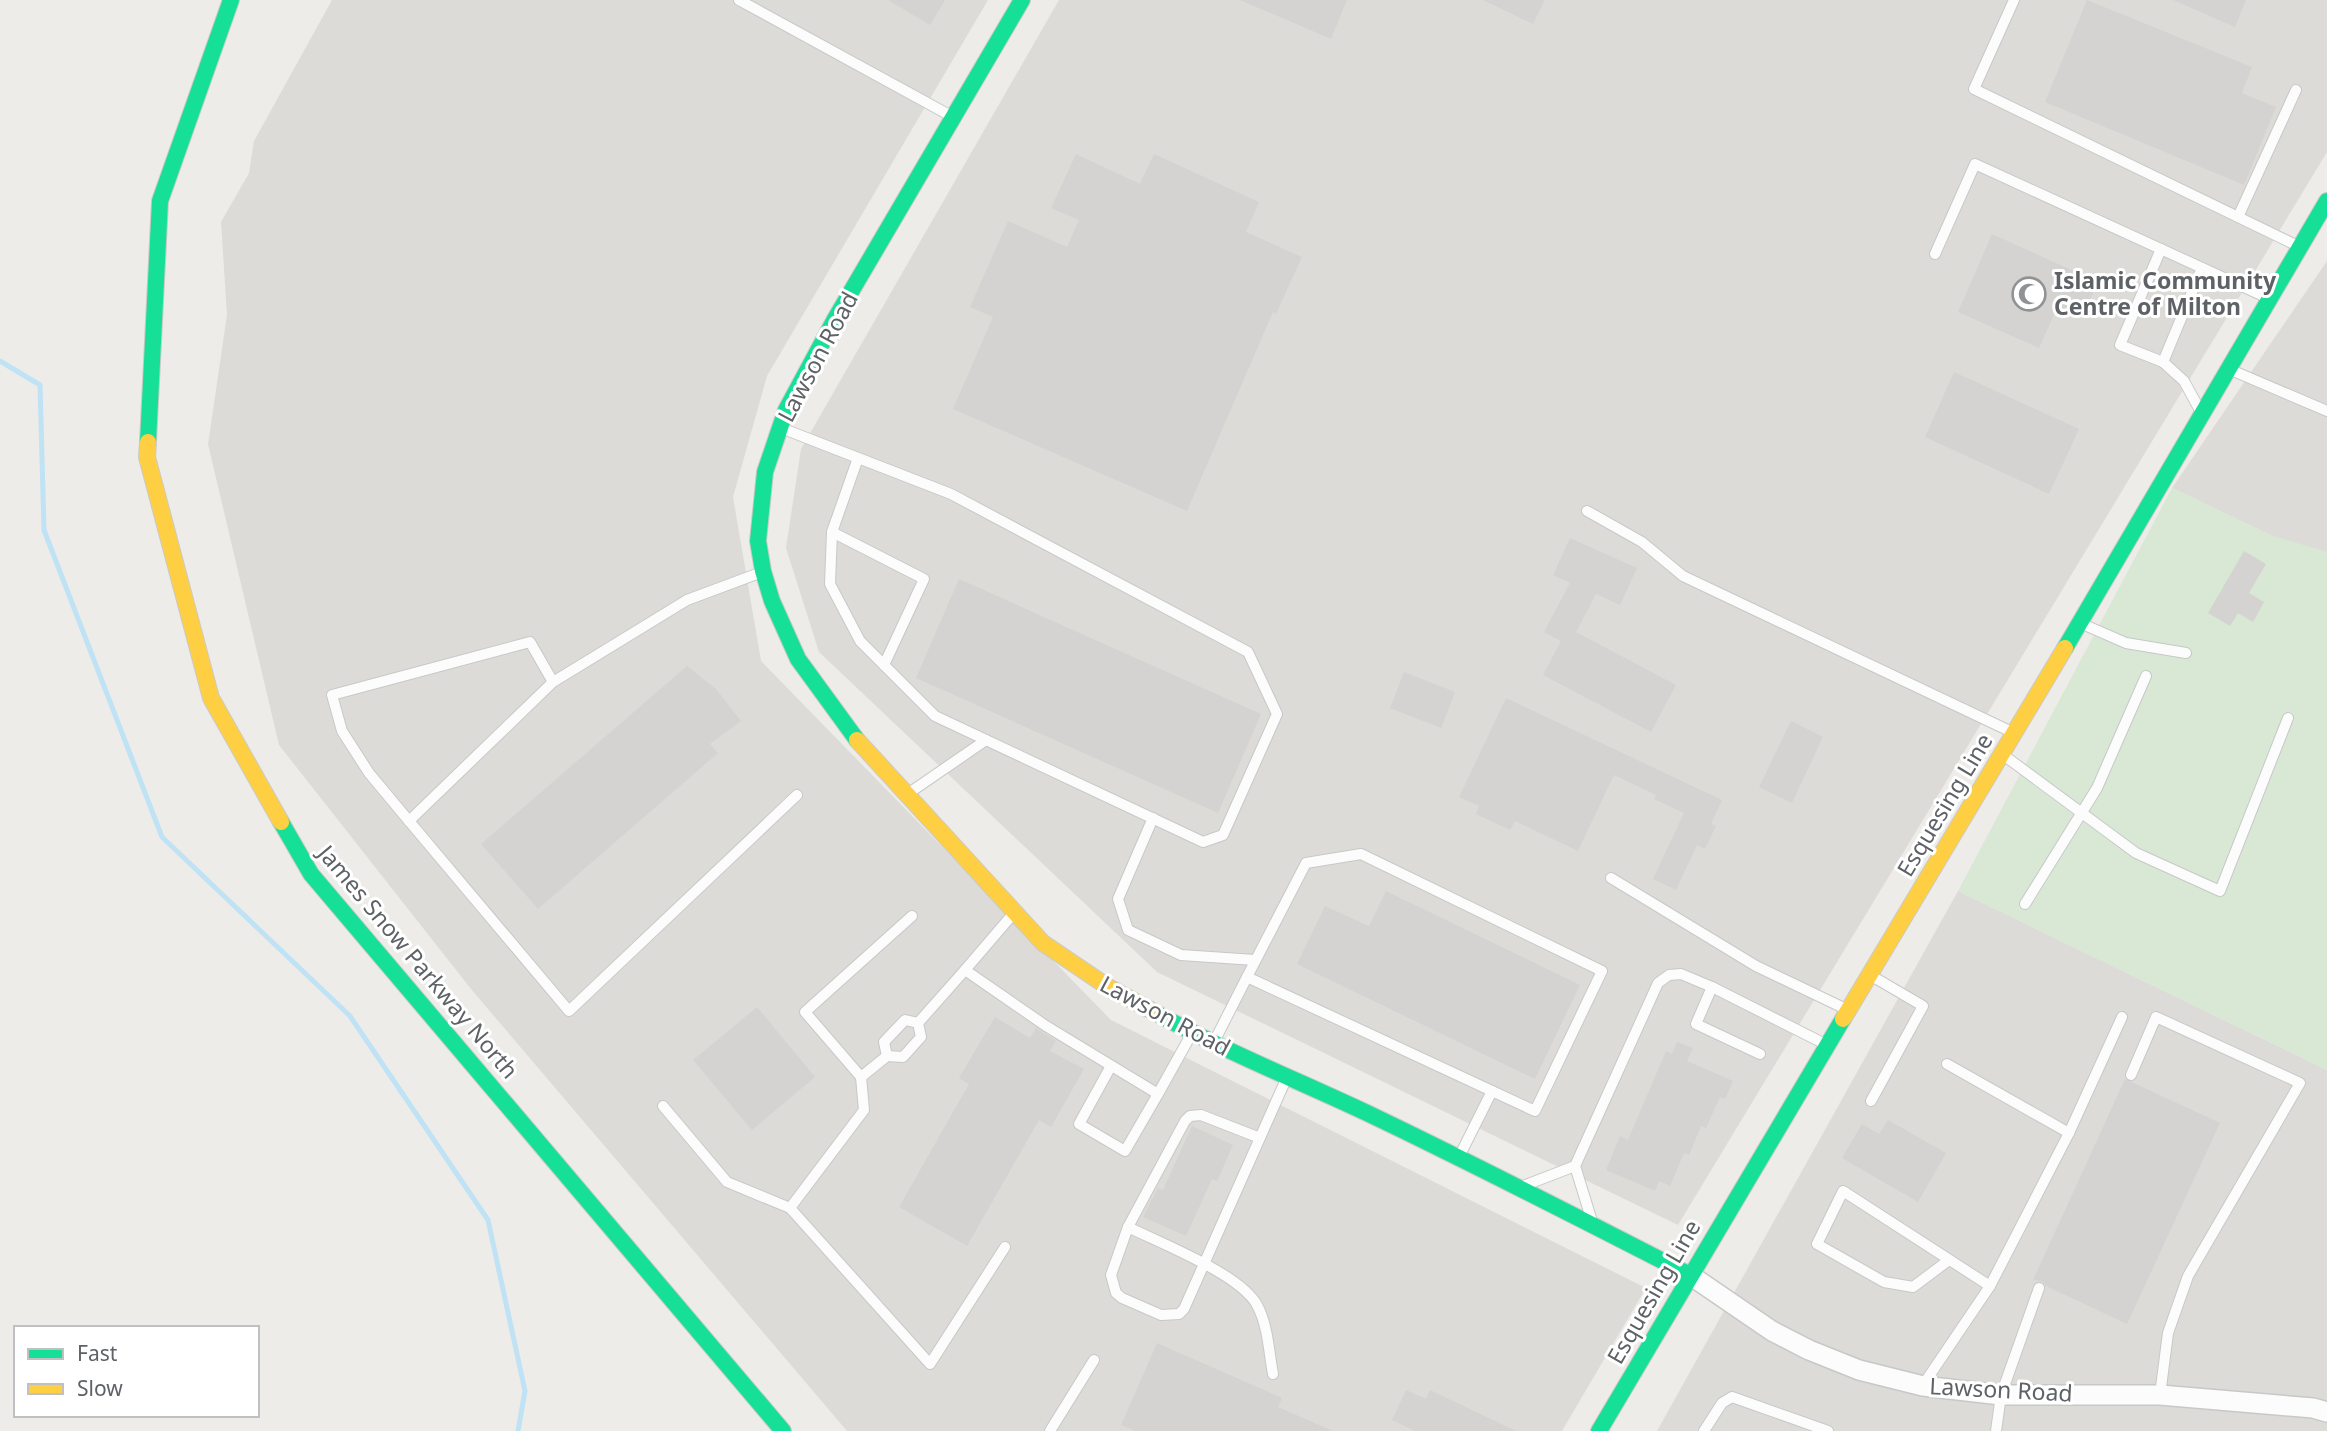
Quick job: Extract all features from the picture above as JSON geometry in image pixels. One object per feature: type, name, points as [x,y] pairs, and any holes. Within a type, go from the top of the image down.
[{"type":"street","name":"James Snow Parkway North","points":[[232,0],[197,91],[160,201],[147,457],[211,698],[311,874],[783,1431]]},
{"type":"street","name":"Lawson Road","points":[[1022,0],[835,319],[786,410],[765,472],[758,541],[763,572],[772,601],[798,659],[856,739],[1013,914],[1042,943],[1108,988],[1192,1033],[1520,1188],[1690,1275],[1772,1331],[1809,1350],[1859,1370],[1923,1386],[2001,1395],[2160,1395],[2313,1408],[2327,1412]]},
{"type":"street","name":"Esquesing Line","points":[[1599,1431],[2231,370],[2327,201]]},
{"type":"lane","points":[[739,0],[954,117]]},
{"type":"lane","points":[[2014,0],[1974,89],[2301,247]]},
{"type":"lane","points":[[2238,217],[2296,90]]},
{"type":"lane","points":[[1934,254],[1975,164],[2271,300]]},
{"type":"lane","points":[[2161,249],[2120,345],[2163,362],[2184,381],[2203,417]]},
{"type":"lane","points":[[2163,362],[2202,268]]},
{"type":"lane","points":[[2231,370],[2327,411]]},
{"type":"lane","points":[[780,428],[858,458],[951,494],[1248,652],[1277,714],[1223,835],[1203,842],[935,716],[860,641],[830,584],[832,532],[858,458]]},
{"type":"lane","points":[[1587,510],[1642,542],[1683,576],[2014,734]]},
{"type":"lane","points":[[832,532],[924,579],[884,665]]},
{"type":"lane","points":[[409,821],[553,682],[687,600],[763,572]]},
{"type":"lane","points":[[2080,623],[2126,643],[2186,653]]},
{"type":"lane","points":[[553,682],[530,642],[332,695],[342,731],[369,773],[569,1011],[797,795]]},
{"type":"lane","points":[[2025,904],[2097,788],[2146,676]]},
{"type":"lane","points":[[2002,754],[2136,853],[2220,891],[2288,718]]},
{"type":"lane","points":[[906,795],[986,740]]},
{"type":"lane","points":[[1153,818],[1118,899],[1128,930],[1181,956],[1255,960]]},
{"type":"lane","points":[[1214,1043],[1247,976],[1255,960],[1306,863],[1361,854],[1602,971],[1535,1111],[1247,976]]},
{"type":"lane","points":[[1611,878],[1756,965],[1848,1011]]},
{"type":"lane","points":[[918,1023],[1013,914]]},
{"type":"lane","points":[[790,1208],[864,1110],[861,1077],[805,1012],[912,916]]},
{"type":"lane","points":[[965,970],[1046,1026],[1158,1094]]},
{"type":"lane","points":[[1594,1226],[1575,1166],[1658,983],[1670,975],[1681,974],[1827,1046]]},
{"type":"lane","points":[[1870,974],[1923,1006],[1871,1101]]},
{"type":"lane","points":[[1712,987],[1696,1024],[1760,1054]]},
{"type":"lane","points":[[1923,1386],[1990,1286],[2069,1133],[2122,1017]]},
{"type":"lane","points":[[2131,1075],[2156,1017],[2300,1083],[2188,1276],[2168,1333],[2160,1395]]},
{"type":"lane","points":[[887,1056],[884,1042],[894,1031],[905,1020],[918,1023]]},
{"type":"lane","points":[[861,1077],[887,1056],[903,1057],[921,1037],[918,1023]]},
{"type":"lane","points":[[1111,1066],[1079,1124],[1125,1151],[1192,1033]]},
{"type":"lane","points":[[1947,1064],[2069,1133]]},
{"type":"lane","points":[[1260,1138],[1201,1115],[1190,1116],[1128,1227],[1111,1275],[1116,1293],[1161,1315],[1179,1314],[1184,1309],[1204,1265],[1287,1077]]},
{"type":"lane","points":[[1458,1158],[1492,1091]]},
{"type":"lane","points":[[663,1106],[727,1182],[790,1208],[930,1364],[1004,1247]]},
{"type":"lane","points":[[1520,1188],[1575,1166]]},
{"type":"lane","points":[[1949,1260],[1913,1287],[1884,1282],[1817,1244],[1843,1191],[1990,1286]]},
{"type":"lane","points":[[1128,1227],[1230,1278],[1249,1292],[1259,1307],[1273,1374]]},
{"type":"lane","points":[[1996,1431],[2001,1395],[2039,1289]]},
{"type":"lane","points":[[1050,1431],[1094,1360]]},
{"type":"lane","points":[[1704,1431],[1722,1403],[1732,1396],[1828,1431]]},
{"type":"shaded area","points":[[332,0],[988,0],[767,376],[733,497],[761,661],[1111,1020],[1646,1288],[1562,1431],[847,1431],[471,989],[279,745],[208,444],[227,315],[221,222],[249,173],[254,141]]},
{"type":"shaded area","points":[[1059,0],[2327,0],[2327,152],[1678,1225],[1157,972],[819,652],[786,548],[801,449]]},
{"type":"shaded area","points":[[2327,261],[2327,559],[2172,488]]},
{"type":"shaded area","points":[[1958,891],[2327,1070],[2327,1431],[1657,1431]]},
{"type":"green space","points":[[2172,488],[2270,535],[2327,552],[2327,1070],[1958,891]]},
{"type":"building","points":[[888,0],[945,0],[930,25]]},
{"type":"building","points":[[1240,0],[1347,0],[1331,39]]},
{"type":"building","points":[[1483,0],[1545,0],[1533,24]]},
{"type":"building","points":[[2087,0],[2252,67],[2242,93],[2276,107],[2244,185],[2045,102]]},
{"type":"building","points":[[2173,0],[2246,0],[2235,27]]},
{"type":"building","points":[[1076,154],[1140,184],[1154,154],[1259,202],[1246,232],[1302,257],[1276,314],[1273,312],[1187,511],[953,409],[993,317],[970,307],[1008,221],[1067,247],[1079,220],[1051,208]]},
{"type":"building","name":"Islamic Community Centre of Milton","points":[[1992,234],[2098,282],[2082,317],[2058,306],[2039,348],[1958,312]]},
{"type":"building","points":[[1954,372],[2079,429],[2049,494],[1925,437]]},
{"type":"building","points":[[1570,538],[1637,568],[1620,605],[1596,594],[1576,632],[1676,685],[1651,732],[1543,675],[1561,641],[1544,632],[1570,583],[1553,575]]},
{"type":"building","points":[[2244,551],[2266,564],[2249,593],[2264,602],[2253,622],[2238,613],[2230,626],[2208,613]]},
{"type":"building","points":[[959,579],[1261,714],[1218,813],[916,678]]},
{"type":"building","points":[[687,666],[716,689],[741,721],[710,744],[718,753],[538,909],[481,844]]},
{"type":"building","points":[[1404,672],[1455,692],[1441,728],[1390,708]]},
{"type":"building","points":[[1506,698],[1722,800],[1711,824],[1716,826],[1705,849],[1697,845],[1676,890],[1653,879],[1684,813],[1654,799],[1656,795],[1614,775],[1578,851],[1515,821],[1510,830],[1476,814],[1479,806],[1459,797]]},
{"type":"building","points":[[1791,721],[1823,737],[1792,803],[1759,787]]},
{"type":"building","points":[[1386,891],[1580,985],[1535,1079],[1297,964],[1325,906],[1369,926]]},
{"type":"building","points":[[757,1007],[815,1077],[752,1130],[693,1060]]},
{"type":"building","points":[[995,1017],[1030,1038],[1036,1028],[1056,1041],[1050,1051],[1084,1069],[1051,1127],[1039,1120],[967,1246],[899,1207],[969,1084],[959,1078]]},
{"type":"building","points":[[1677,1042],[1693,1048],[1687,1061],[1733,1081],[1725,1099],[1720,1097],[1706,1128],[1701,1126],[1689,1155],[1684,1153],[1670,1186],[1659,1181],[1655,1191],[1606,1170],[1620,1136],[1628,1140],[1666,1051],[1672,1054]]},
{"type":"building","points":[[2125,1079],[2220,1123],[2127,1324],[2046,1286],[2042,1281],[2033,1280]]},
{"type":"building","points":[[1888,1120],[1946,1153],[1918,1202],[1842,1158],[1862,1124],[1879,1134]]},
{"type":"building","points":[[1192,1126],[1233,1145],[1217,1181],[1212,1179],[1186,1236],[1143,1217],[1158,1188],[1163,1190]]},
{"type":"building","points":[[1157,1343],[1282,1398],[1278,1407],[1333,1431],[1135,1431],[1121,1425]]},
{"type":"building","points":[[1406,1390],[1426,1399],[1430,1390],[1516,1431],[1415,1431],[1392,1420]]},
{"type":"waterway","points":[[0,361],[40,385],[44,530],[162,837],[350,1016],[488,1220],[525,1391],[518,1431]]},
{"type":"traffic: fast","points":[[148,442],[160,201],[231,0]]},
{"type":"traffic: fast","points":[[857,740],[798,659],[772,601],[758,541],[765,472],[786,410],[835,319],[1022,0]]},
{"type":"traffic: fast","points":[[2065,648],[2327,201]]},
{"type":"traffic: fast","points":[[281,822],[311,874],[783,1431]]},
{"type":"traffic: fast","points":[[1156,1013],[1234,1053],[1367,1113],[1690,1275]]},
{"type":"traffic: fast","points":[[1599,1431],[1843,1019]]},
{"type":"traffic: slow","points":[[148,442],[147,457],[211,698],[281,822]]},
{"type":"traffic: slow","points":[[1843,1019],[2065,648]]},
{"type":"traffic: slow","points":[[857,740],[1043,943],[1108,987],[1156,1013]]},
{"type":"place","name":"Islamic Community Centre of Milton","points":[[2029,294]]}]
